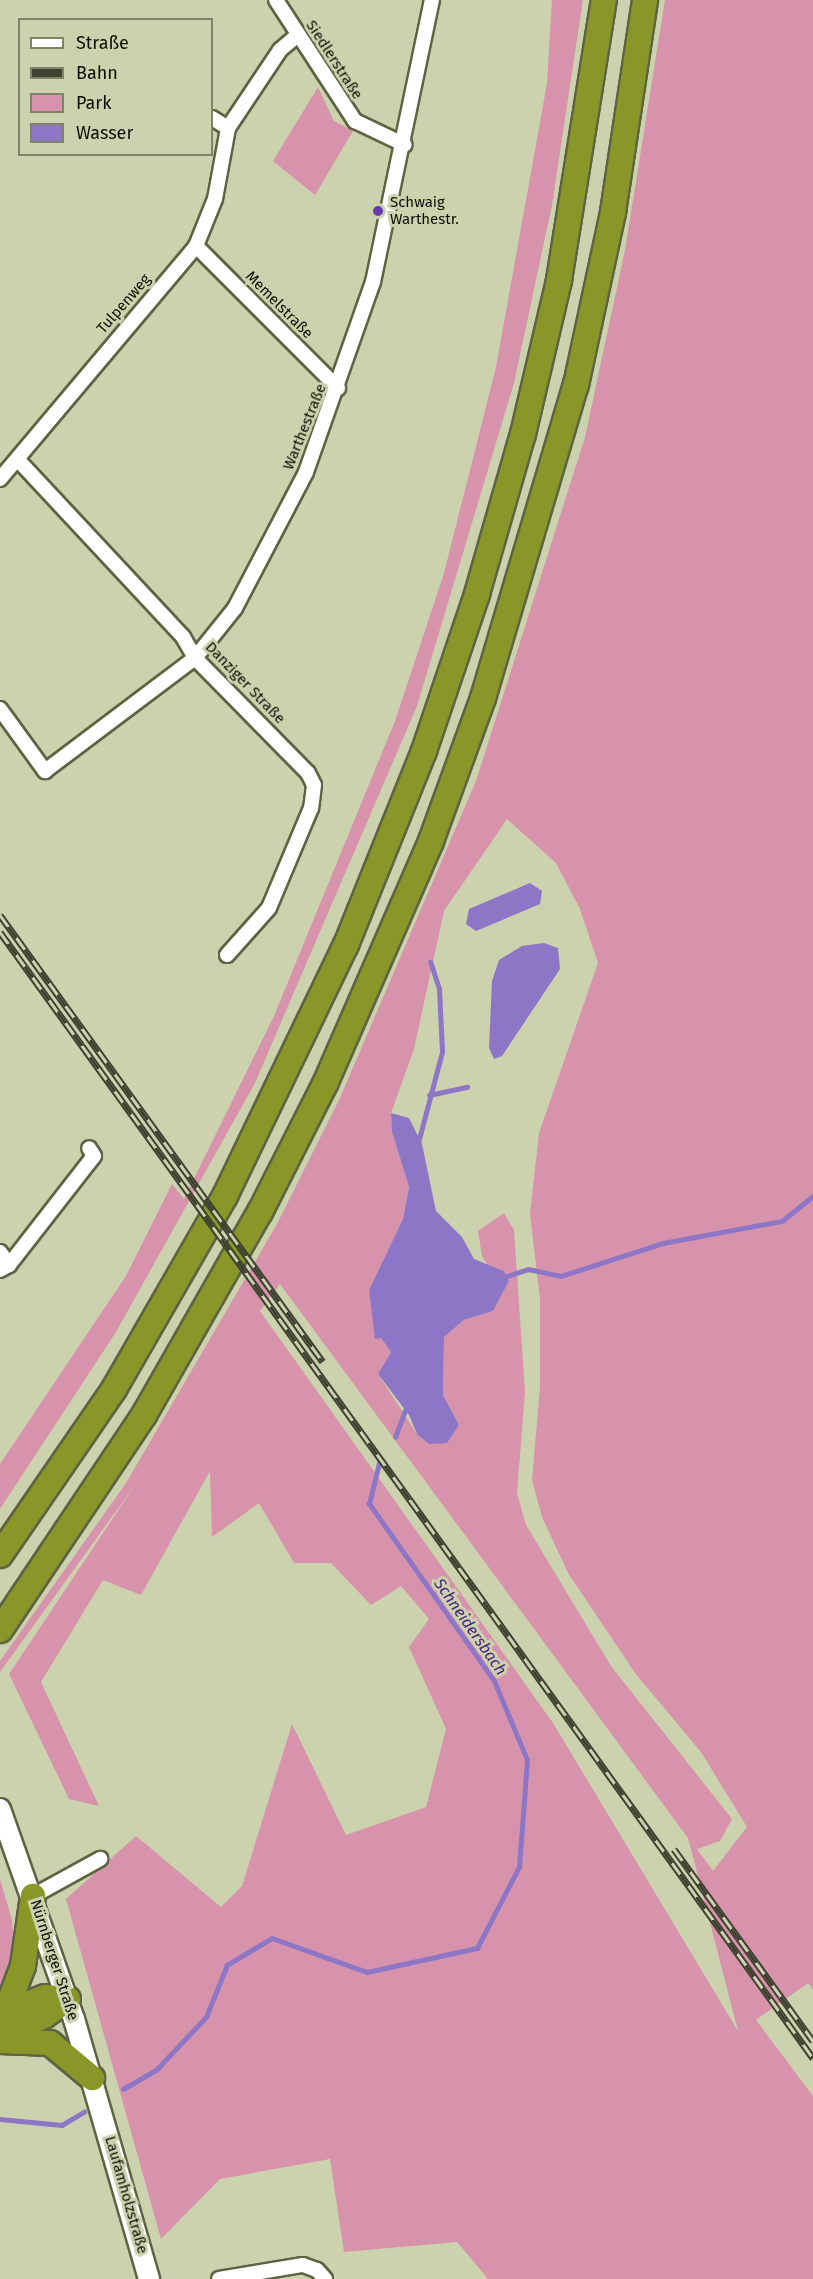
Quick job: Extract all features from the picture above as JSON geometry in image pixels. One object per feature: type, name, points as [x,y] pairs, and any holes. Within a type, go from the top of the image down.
[{"type":"highway","points":[[0,1554],[114,1389],[225,1196],[346,945],[424,751],[477,594],[525,423],[559,280],[604,0]]},
{"type":"highway","points":[[0,1630],[144,1415],[261,1212],[325,1084],[431,841],[483,698],[576,385],[613,212],[645,0]]},
{"type":"highway","points":[[3,2013],[22,1966],[33,1896]]},
{"type":"highway","points":[[3,2013],[45,1997],[68,1999]]},
{"type":"highway","points":[[0,2034],[44,2016],[68,1999]]},
{"type":"highway","points":[[0,2041],[50,2043],[92,2078]]},
{"type":"main road","name":"Nürnberger Straße","points":[[0,1809],[68,1999],[102,2112]]},
{"type":"main road","name":"Laufamholzstraße","points":[[102,2112],[149,2279]]},
{"type":"street","name":"Siedlerstraße","points":[[276,0],[355,121],[405,145]]},
{"type":"street","name":"Warthestraße","points":[[0,709],[45,771],[195,658],[235,608],[263,559],[306,472],[338,388],[373,282],[405,145],[432,0]]},
{"type":"street","name":"Tulpenweg","points":[[0,479],[19,461],[37,430],[196,246],[215,199],[228,128],[280,50],[298,35]]},
{"type":"street","points":[[213,119],[228,128]]},
{"type":"street","name":"Memelstraße","points":[[196,246],[338,388]]},
{"type":"street","name":"Danziger Straße","points":[[19,461],[183,637],[195,658],[231,690],[308,773],[314,785],[311,808],[269,908],[227,955]]},
{"type":"street","points":[[5,1268],[94,1156],[89,1148]]},
{"type":"street","points":[[0,1252],[5,1268]]},
{"type":"street","points":[[33,1896],[100,1859]]},
{"type":"street","points":[[219,2279],[303,2265],[317,2270],[324,2279]]},
{"type":"green space","points":[[552,0],[583,0],[552,205],[514,383],[417,706],[255,1083],[116,1332],[0,1509],[0,1464],[126,1276],[172,1184],[184,1199],[274,1016],[395,721],[444,573],[496,367],[547,83]]},
{"type":"green space","points":[[665,0],[813,0],[813,1990],[808,1983],[756,2020],[813,2096],[813,2279],[488,2279],[457,2242],[344,2252],[330,2159],[220,2179],[161,2239],[66,1899],[136,1836],[221,1907],[242,1886],[292,1724],[346,1835],[426,1807],[446,1729],[409,1647],[429,1619],[401,1586],[371,1605],[331,1563],[294,1563],[259,1503],[212,1537],[210,1471],[141,1595],[103,1580],[41,1682],[99,1806],[69,1799],[9,1674],[135,1485],[0,1672],[0,1661],[126,1483],[277,1224],[339,1100],[476,781],[585,437],[625,250]],"holes":[[[507,819],[556,863],[580,909],[598,963],[539,1133],[530,1214],[540,1299],[540,1387],[532,1480],[542,1517],[568,1573],[635,1673],[701,1752],[747,1827],[713,1871],[697,1849],[720,1841],[732,1819],[611,1666],[526,1525],[517,1493],[525,1392],[514,1230],[504,1213],[478,1231],[482,1256],[487,1264],[504,1271],[509,1281],[493,1311],[464,1320],[444,1337],[443,1395],[459,1425],[417,1434],[378,1374],[391,1352],[381,1338],[369,1290],[403,1219],[409,1187],[392,1132],[391,1113],[414,1049],[444,911]],[[280,1284],[688,1838],[738,2031],[553,1723],[260,1311]]]},
{"type":"green space","points":[[318,87],[334,121],[353,131],[315,195],[273,161]]},
{"type":"green space","points":[[0,1879],[12,1920],[14,1947],[0,1997]]},
{"type":"water","points":[[530,883],[542,891],[540,904],[476,931],[466,924],[469,909]]},
{"type":"water","points":[[544,943],[558,948],[560,969],[502,1056],[494,1059],[489,1048],[492,981],[499,960],[522,946]]},
{"type":"water","points":[[391,1113],[409,1118],[422,1144],[436,1211],[462,1237],[474,1259],[504,1271],[509,1281],[493,1311],[464,1320],[444,1337],[443,1395],[459,1425],[447,1443],[429,1444],[417,1434],[409,1415],[378,1374],[391,1352],[381,1338],[375,1339],[369,1290],[403,1219],[409,1187],[392,1132]]},
{"type":"waterway","points":[[418,1143],[442,1052],[439,989],[430,962]]},
{"type":"waterway","points":[[429,1095],[467,1087]]},
{"type":"waterway","name":"Schneidersbach","points":[[501,1278],[528,1269],[561,1276],[663,1243],[782,1221],[813,1196]]},
{"type":"waterway","name":"Schneidersbach","points":[[395,1437],[407,1405]]},
{"type":"waterway","name":"Schneidersbach","points":[[123,2089],[156,2070],[206,2017],[227,1965],[272,1938],[367,1972],[477,1948],[519,1867],[527,1760],[494,1681],[369,1504],[379,1463]]},
{"type":"waterway","name":"Schneidersbach","points":[[0,2119],[62,2125],[84,2112]]},
{"type":"railway","points":[[0,915],[323,1362]]},
{"type":"railway","points":[[0,932],[813,2058]]},
{"type":"railway","points":[[674,1849],[813,2041]]},
{"type":"place","name":"Schwaig Warthestr.","points":[[378,211]]}]
